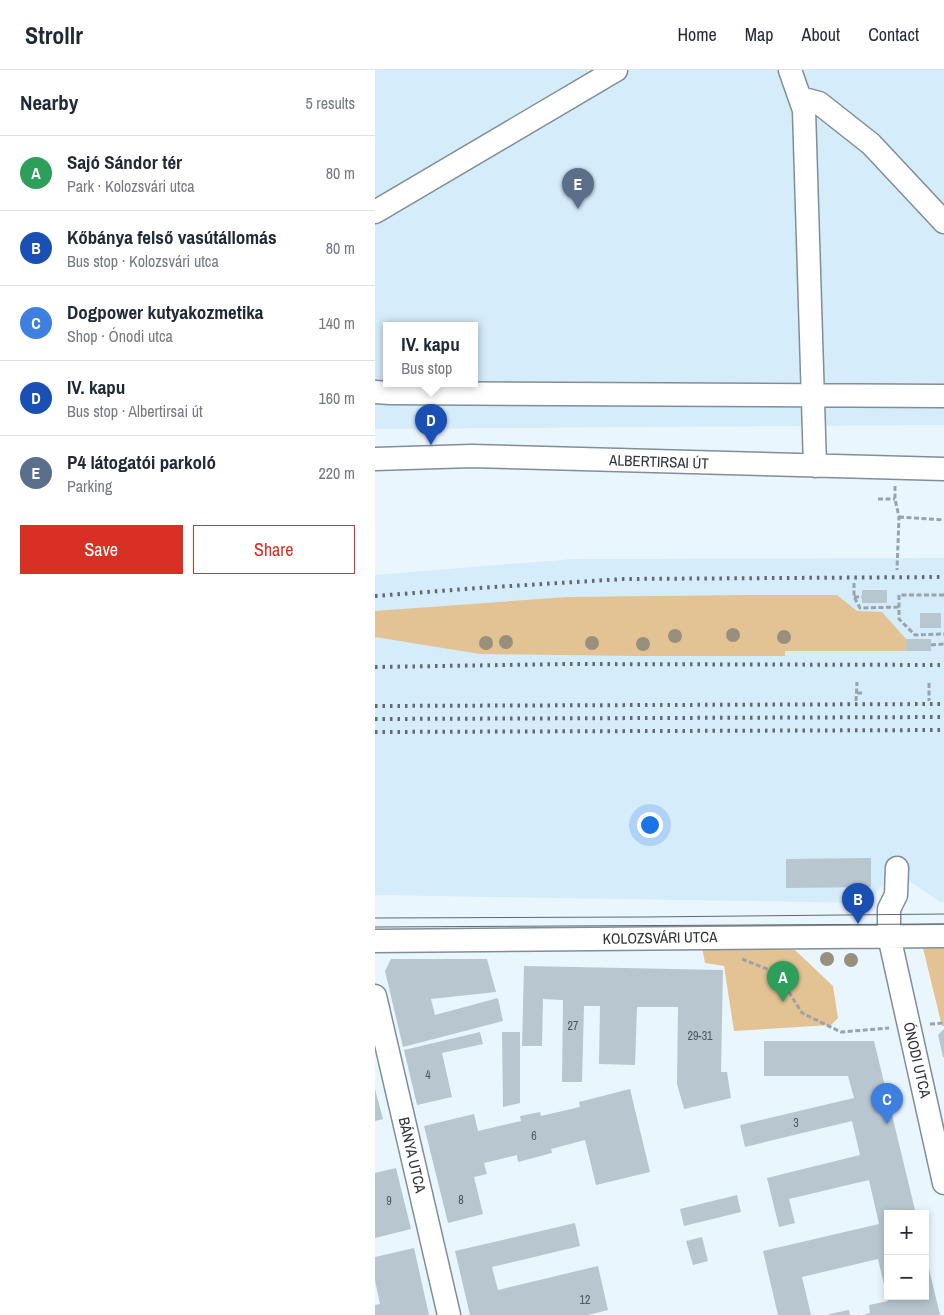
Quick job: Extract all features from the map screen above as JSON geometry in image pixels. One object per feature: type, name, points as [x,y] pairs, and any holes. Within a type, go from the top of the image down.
[{"type":"street","points":[[375,212],[616,70]]},
{"type":"street","points":[[790,70],[804,110],[815,466]]},
{"type":"street","points":[[800,98],[819,103],[871,144],[944,222]]},
{"type":"street","points":[[375,392],[944,396]]},
{"type":"street","name":"ALBERTIRSAI ÚT","points":[[375,460],[472,456],[944,469]]},
{"type":"street","name":"ÓNODI UTCA","points":[[897,868],[896,895],[889,909],[889,936],[944,1183]]},
{"type":"street","name":"KOLOZSVÁRI UTCA","points":[[375,941],[944,936]]},
{"type":"street","name":"BÁNYA UTCA","points":[[375,996],[449,1315]]},
{"type":"path","points":[[878,499],[895,499],[899,517],[897,570]]},
{"type":"path","points":[[899,517],[944,520]]},
{"type":"path","points":[[854,584],[854,597],[860,608],[899,607]]},
{"type":"path","points":[[944,595],[899,595],[899,619],[915,635],[944,634]]},
{"type":"path","points":[[854,597],[862,597]]},
{"type":"path","points":[[931,645],[944,644]]},
{"type":"path","points":[[856,701],[857,682]]},
{"type":"path","points":[[929,683],[927,692],[929,701]]},
{"type":"path","points":[[857,693],[862,693]]},
{"type":"path","points":[[729,937],[732,955],[777,973],[802,1013],[841,1032],[909,1026]]},
{"type":"shaded area","points":[[375,70],[944,70],[944,425],[375,429]]},
{"type":"shaded area","points":[[944,558],[944,902],[940,902],[909,881],[906,870],[885,882],[867,903],[375,895],[375,575],[573,559]]},
{"type":"shaded area","points":[[837,595],[857,611],[882,612],[906,639],[906,651],[785,651],[785,656],[480,654],[375,637],[375,611],[567,597]]},
{"type":"shaded area","points":[[922,944],[944,944],[944,1026],[942,1026]]},
{"type":"shaded area","points":[[702,947],[795,950],[833,986],[838,1018],[831,1025],[734,1031],[724,966],[705,963]]},
{"type":"building","points":[[862,590],[887,590],[887,603],[862,603]]},
{"type":"building","points":[[920,613],[941,613],[941,628],[920,628]]},
{"type":"building","points":[[906,639],[931,639],[931,651],[906,651]]},
{"type":"building","points":[[871,858],[871,887],[786,888],[786,859]]},
{"type":"building","points":[[391,959],[487,959],[496,992],[431,999],[435,1015],[498,998],[503,1021],[403,1047],[385,971]]},
{"type":"building","points":[[524,966],[723,970],[721,1072],[727,1072],[731,1098],[684,1109],[677,1084],[678,1007],[637,1007],[635,1065],[599,1064],[600,1006],[584,1006],[582,1082],[562,1082],[563,1000],[543,999],[542,1046],[522,1046]]},
{"type":"building","points":[[944,1029],[944,1057],[943,1057],[938,1035]]},
{"type":"building","points":[[480,1032],[483,1044],[442,1053],[452,1097],[417,1105],[404,1050]]},
{"type":"building","points":[[502,1032],[520,1032],[520,1103],[503,1107]]},
{"type":"building","points":[[764,1041],[874,1041],[915,1210],[884,1210],[884,1284],[878,1259],[802,1277],[811,1315],[778,1315],[763,1251],[879,1224],[869,1180],[789,1199],[795,1223],[779,1227],[767,1178],[860,1155],[852,1121],[745,1147],[740,1125],[854,1098],[848,1076],[764,1076]]},
{"type":"building","points":[[375,1089],[383,1119],[375,1121]]},
{"type":"building","points":[[630,1089],[650,1172],[596,1185],[585,1140],[551,1149],[552,1153],[518,1162],[517,1155],[484,1163],[487,1174],[474,1177],[483,1214],[448,1223],[424,1126],[474,1114],[478,1131],[521,1121],[520,1116],[540,1112],[541,1116],[580,1107],[579,1102]]},
{"type":"building","points":[[396,1168],[411,1229],[375,1238],[375,1173]]},
{"type":"building","points":[[737,1195],[741,1212],[684,1226],[680,1209]]},
{"type":"building","points":[[575,1223],[580,1246],[492,1267],[498,1290],[598,1266],[608,1310],[588,1315],[470,1315],[455,1251]]},
{"type":"building","points":[[702,1237],[708,1261],[693,1265],[686,1241]]},
{"type":"building","points":[[414,1248],[429,1315],[375,1315],[375,1305],[380,1304],[375,1281],[375,1257]]},
{"type":"building","points":[[929,1269],[940,1315],[863,1315],[870,1313],[869,1305],[888,1301],[929,1300]]},
{"type":"building","points":[[849,1310],[850,1315],[829,1315],[829,1314]]},
{"type":"tram line","points":[[375,918],[944,914]]},
{"type":"tram line","points":[[375,927],[944,924]]},
{"type":"railway","points":[[375,596],[624,579],[944,577]]},
{"type":"railway","points":[[375,667],[569,664],[944,665]]},
{"type":"railway","points":[[375,706],[944,704]]},
{"type":"railway","points":[[375,719],[944,717]]},
{"type":"railway","points":[[375,732],[944,730]]},
{"type":"place","name":"P4 látogatói parkoló","points":[[578,209]]},
{"type":"place","name":"IV. kapu","points":[[431,445]]},
{"type":"place","name":"Kőbánya felső vasútállomás","points":[[858,924]]},
{"type":"place","name":"Sajó Sándor tér","points":[[783,1002]]},
{"type":"place","name":"Dogpower kutyakozmetika","points":[[887,1124]]}]
